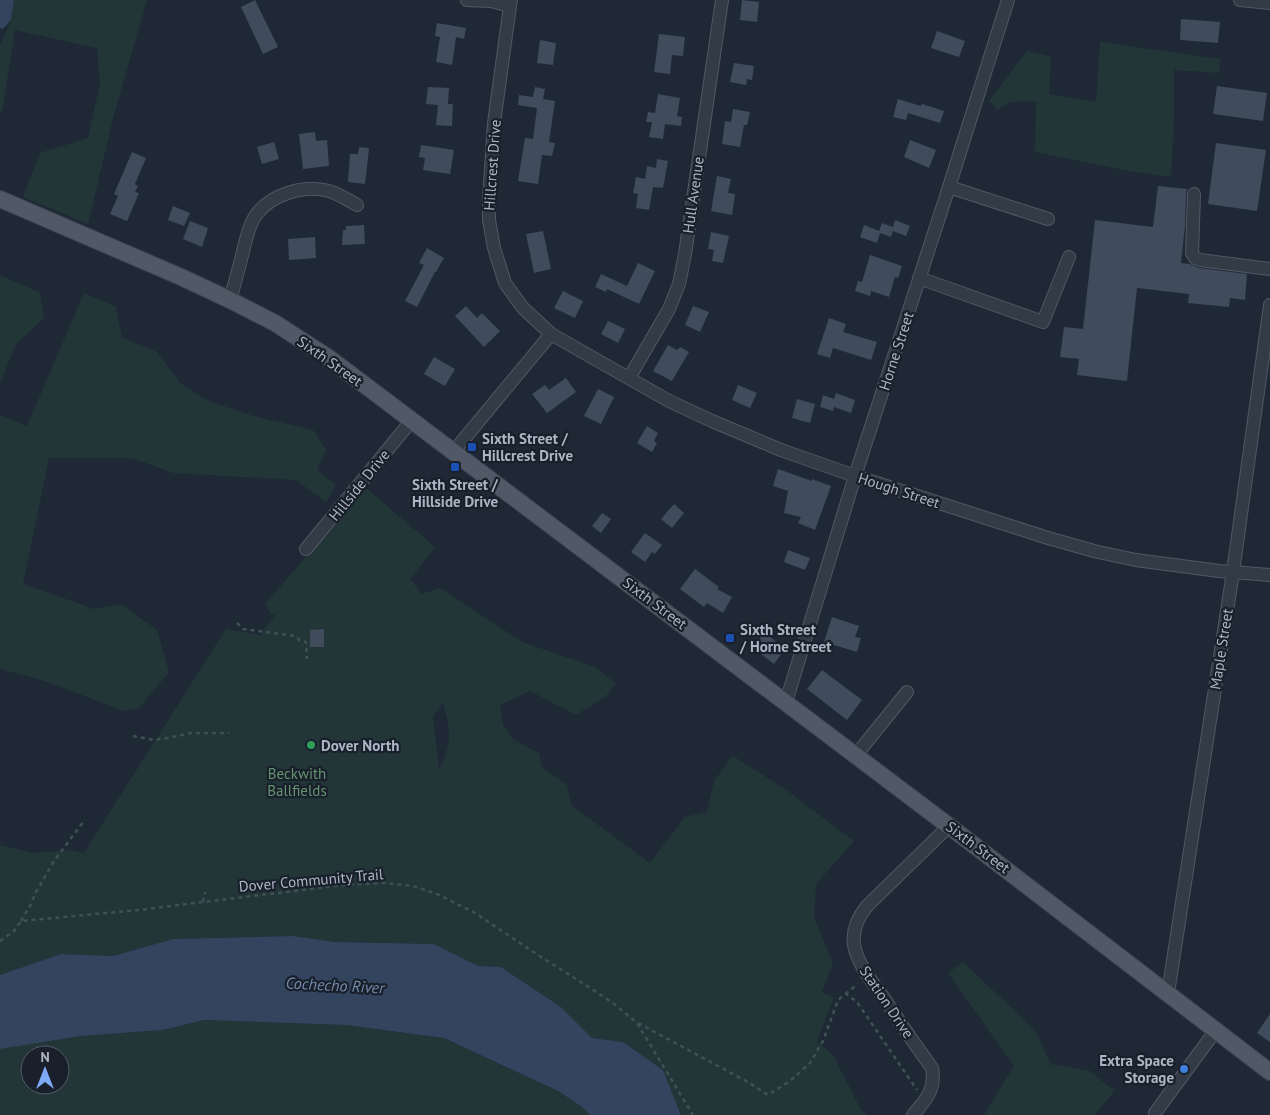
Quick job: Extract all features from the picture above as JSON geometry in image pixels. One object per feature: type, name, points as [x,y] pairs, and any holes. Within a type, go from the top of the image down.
[{"type":"main road","name":"Sixth Street","points":[[0,199],[182,277],[266,318],[302,339],[454,451],[856,755],[1270,1072]]},
{"type":"street","name":"Hillcrest Drive","points":[[467,0],[510,3],[494,122],[489,220],[494,248],[505,283],[523,308],[550,334]]},
{"type":"street","name":"Hull Avenue","points":[[629,378],[669,309],[679,284],[722,0]]},
{"type":"street","name":"Horne Street","points":[[786,702],[855,476],[1008,0]]},
{"type":"street","points":[[1240,0],[1270,3]]},
{"type":"street","points":[[949,187],[1048,218]]},
{"type":"street","points":[[230,300],[249,229],[256,215],[269,203],[295,191],[314,189],[338,194],[357,205]]},
{"type":"street","points":[[1194,194],[1192,254],[1195,258],[1270,269]]},
{"type":"street","points":[[919,278],[1043,322],[1069,257]]},
{"type":"street","name":"Maple Street","points":[[1168,993],[1233,572],[1270,305]]},
{"type":"street","name":"Hough Street","points":[[550,334],[669,401],[730,430],[855,476],[1048,538],[1098,552],[1136,560],[1270,575]]},
{"type":"street","points":[[454,451],[550,334]]},
{"type":"street","name":"Hillside Drive","points":[[306,549],[412,420]]},
{"type":"street","points":[[856,755],[907,692]]},
{"type":"street","name":"Station Drive","points":[[913,1115],[926,1100],[932,1088],[934,1078],[932,1068],[858,959],[854,944],[854,931],[861,914],[867,906],[949,826]]},
{"type":"street","points":[[1155,1113],[1216,1030]]},
{"type":"path","points":[[237,623],[243,629],[296,636],[299,640],[306,642],[308,659]]},
{"type":"path","points":[[133,736],[154,740],[191,733],[229,733]]},
{"type":"path","points":[[0,941],[14,931],[21,921],[54,860],[84,821]]},
{"type":"path","name":"Dover Community Trail","points":[[21,921],[138,910],[384,882],[413,886],[437,894],[474,913],[614,1004],[636,1023],[693,1115]]},
{"type":"path","points":[[202,902],[205,892]]},
{"type":"path","points":[[636,1023],[748,1082],[768,1095],[790,1081],[810,1063],[823,1041],[838,1000],[869,977]]},
{"type":"path","points":[[845,993],[858,1002],[919,1092]]},
{"type":"green space","points":[[14,0],[147,0],[114,114],[88,224],[23,197],[40,153],[88,138],[100,83],[97,48],[15,30],[2,112],[0,111],[0,46],[11,20]]},
{"type":"green space","points":[[1100,42],[1220,59],[1219,73],[1174,70],[1171,177],[1129,171],[1035,152],[1036,101],[1009,102],[998,110],[989,101],[1027,51],[1051,57],[1049,94],[1096,102]]},
{"type":"green space","points":[[0,275],[40,293],[44,318],[16,344],[0,383]]},
{"type":"green space","points":[[84,293],[116,307],[122,338],[157,352],[180,383],[208,401],[253,416],[313,430],[326,450],[317,470],[336,485],[326,502],[296,480],[174,473],[132,458],[49,458],[23,584],[94,609],[121,604],[157,630],[169,672],[139,708],[124,711],[45,681],[0,669],[0,415],[27,426]]},
{"type":"green space","name":"Beckwith Ballfields","points":[[366,488],[435,547],[410,579],[422,594],[440,588],[522,642],[595,667],[616,684],[605,697],[576,715],[530,691],[500,705],[503,725],[514,740],[539,753],[542,767],[567,785],[571,805],[650,863],[685,817],[707,812],[714,781],[733,756],[785,789],[854,841],[816,884],[814,918],[833,963],[822,992],[834,998],[817,1041],[833,1055],[860,1108],[867,1115],[681,1115],[663,1070],[623,1042],[592,1038],[561,1007],[501,967],[478,966],[434,944],[335,942],[293,936],[173,939],[113,956],[61,954],[0,975],[0,845],[33,853],[70,850],[84,853],[226,629],[260,635],[275,615],[270,613],[265,604]],"holes":[[[443,703],[448,720],[449,737],[446,753],[439,769],[433,716]]]},
{"type":"green space","points":[[963,962],[1036,1031],[1050,1064],[1090,1071],[1115,1090],[1095,1115],[984,1115],[1014,1066],[948,973]]},
{"type":"green space","points":[[204,1020],[346,1025],[444,1038],[558,1091],[582,1107],[590,1115],[0,1115],[0,1049],[20,1046],[20,1095],[70,1095],[70,1045],[25,1045],[81,1036],[163,1030]]},
{"type":"water","points":[[0,0],[14,0],[11,20],[3,29],[0,28]]},
{"type":"water","name":"Cochecho River","points":[[293,936],[335,942],[434,944],[478,966],[501,967],[561,1007],[592,1038],[623,1042],[663,1070],[681,1115],[590,1115],[582,1107],[558,1091],[444,1038],[346,1025],[204,1020],[163,1030],[81,1036],[0,1049],[0,975],[61,954],[113,956],[173,939]]},
{"type":"building","points":[[255,0],[278,47],[263,54],[241,7]]},
{"type":"building","points":[[742,0],[759,2],[757,22],[740,20]]},
{"type":"building","points":[[1181,19],[1220,22],[1218,43],[1180,40]]},
{"type":"building","points":[[437,23],[466,28],[464,39],[456,37],[452,65],[436,62],[440,37],[435,36]]},
{"type":"building","points":[[937,31],[965,41],[959,57],[931,48]]},
{"type":"building","points":[[659,34],[685,37],[683,56],[672,55],[670,74],[654,72]]},
{"type":"building","points":[[540,40],[556,43],[553,65],[537,63]]},
{"type":"building","points":[[734,63],[754,66],[752,80],[747,79],[746,85],[730,82]]},
{"type":"building","points":[[1217,86],[1267,93],[1263,121],[1213,114]]},
{"type":"building","points":[[428,87],[449,88],[448,104],[453,104],[452,126],[436,125],[438,105],[426,104]]},
{"type":"building","points":[[535,87],[545,89],[543,99],[555,101],[549,142],[555,143],[552,156],[542,155],[538,184],[518,181],[525,138],[533,139],[537,108],[518,105],[519,95],[533,97]]},
{"type":"building","points":[[658,94],[680,98],[677,116],[682,117],[681,126],[665,124],[663,139],[649,137],[652,122],[646,122],[648,112],[655,113]]},
{"type":"building","points":[[898,99],[944,111],[940,123],[908,113],[906,120],[893,117]]},
{"type":"building","points":[[733,109],[750,112],[747,125],[744,125],[740,147],[722,144],[725,121],[731,122]]},
{"type":"building","points":[[315,132],[316,141],[327,140],[329,166],[303,169],[299,134]]},
{"type":"building","points":[[910,140],[936,150],[929,168],[904,157]]},
{"type":"building","points":[[274,142],[279,159],[262,164],[257,147]]},
{"type":"building","points":[[1216,143],[1266,150],[1257,211],[1208,204]]},
{"type":"building","points":[[421,145],[454,150],[450,174],[423,170],[425,158],[419,157]]},
{"type":"building","points":[[359,147],[369,148],[365,184],[348,182],[350,154],[358,154]]},
{"type":"building","points":[[132,152],[146,158],[135,184],[138,186],[135,192],[139,193],[127,221],[110,214],[118,196],[114,194]]},
{"type":"building","points":[[657,159],[668,161],[663,188],[653,187],[649,210],[636,208],[638,194],[633,193],[636,177],[645,179],[647,166],[656,168]]},
{"type":"building","points":[[717,176],[731,179],[728,193],[735,194],[732,215],[711,211]]},
{"type":"building","points":[[1158,186],[1187,189],[1181,263],[1199,268],[1247,274],[1245,300],[1230,298],[1229,307],[1188,303],[1189,294],[1137,288],[1127,381],[1077,375],[1079,359],[1060,357],[1064,327],[1083,329],[1095,220],[1153,227]]},
{"type":"building","points":[[173,206],[190,213],[184,226],[168,220]]},
{"type":"building","points":[[895,220],[910,226],[906,236],[893,231],[891,237],[880,233],[877,243],[860,237],[864,225],[879,231],[882,223],[893,227]]},
{"type":"building","points":[[190,221],[208,228],[202,247],[183,239]]},
{"type":"building","points":[[364,225],[365,244],[342,245],[343,230],[346,230],[346,226]]},
{"type":"building","points":[[543,231],[551,269],[534,273],[526,234]]},
{"type":"building","points":[[711,232],[729,236],[723,263],[712,261],[714,250],[708,249]]},
{"type":"building","points":[[315,237],[316,258],[289,260],[288,239]]},
{"type":"building","points":[[427,248],[444,258],[417,307],[405,301],[424,265],[419,263]]},
{"type":"building","points":[[870,255],[902,266],[898,278],[895,277],[889,297],[871,291],[870,296],[855,291],[858,281],[862,282]]},
{"type":"building","points":[[638,263],[655,271],[639,304],[607,289],[606,292],[595,287],[601,274],[627,286]]},
{"type":"building","points":[[563,291],[583,301],[575,318],[554,308]]},
{"type":"building","points":[[466,306],[477,318],[482,313],[500,331],[484,347],[455,316]]},
{"type":"building","points":[[693,306],[709,312],[700,332],[685,325]]},
{"type":"building","points":[[829,318],[846,324],[843,332],[877,342],[871,360],[833,348],[830,358],[817,354]]},
{"type":"building","points":[[608,321],[625,329],[618,343],[601,334]]},
{"type":"building","points":[[668,345],[677,350],[680,347],[689,352],[672,381],[653,371]]},
{"type":"building","points":[[434,357],[455,369],[445,386],[424,374]]},
{"type":"building","points":[[566,378],[576,392],[547,413],[532,394],[545,385],[549,390]]},
{"type":"building","points":[[738,385],[757,393],[750,408],[732,400]]},
{"type":"building","points":[[598,389],[614,397],[601,424],[584,416]]},
{"type":"building","points":[[836,393],[855,400],[851,413],[834,407],[833,411],[820,407],[823,395],[834,399]]},
{"type":"building","points":[[797,399],[815,404],[810,423],[792,418]]},
{"type":"building","points":[[647,426],[658,433],[654,441],[657,443],[652,452],[637,443]]},
{"type":"building","points":[[778,469],[831,486],[815,530],[798,523],[801,517],[784,513],[788,491],[773,486]]},
{"type":"building","points":[[674,504],[684,513],[672,528],[661,519]]},
{"type":"building","points":[[602,513],[611,519],[601,533],[592,526]]},
{"type":"building","points":[[645,533],[662,545],[655,554],[652,552],[645,562],[631,552]]},
{"type":"building","points":[[788,550],[810,558],[805,570],[784,562]]},
{"type":"building","points":[[695,569],[719,587],[717,589],[732,597],[723,613],[707,603],[704,607],[680,589]]},
{"type":"building","points":[[832,617],[859,626],[855,637],[861,638],[857,652],[824,642]]},
{"type":"building","points":[[324,629],[324,647],[310,647],[310,630]]},
{"type":"building","points":[[764,632],[785,649],[774,664],[756,650],[760,646],[756,643]]},
{"type":"building","points":[[822,670],[862,700],[847,720],[807,689]]},
{"type":"building","points":[[1270,1014],[1270,1042],[1257,1033]]},
{"type":"place","name":"Sixth Street / Hillcrest Drive","points":[[472,447]]},
{"type":"place","name":"Sixth Street / Hillside Drive","points":[[455,467]]},
{"type":"place","name":"Sixth Street / Horne Street","points":[[730,638]]},
{"type":"place","name":"Dover North","points":[[311,745]]},
{"type":"place","name":"Extra Space Storage","points":[[1184,1069]]}]
